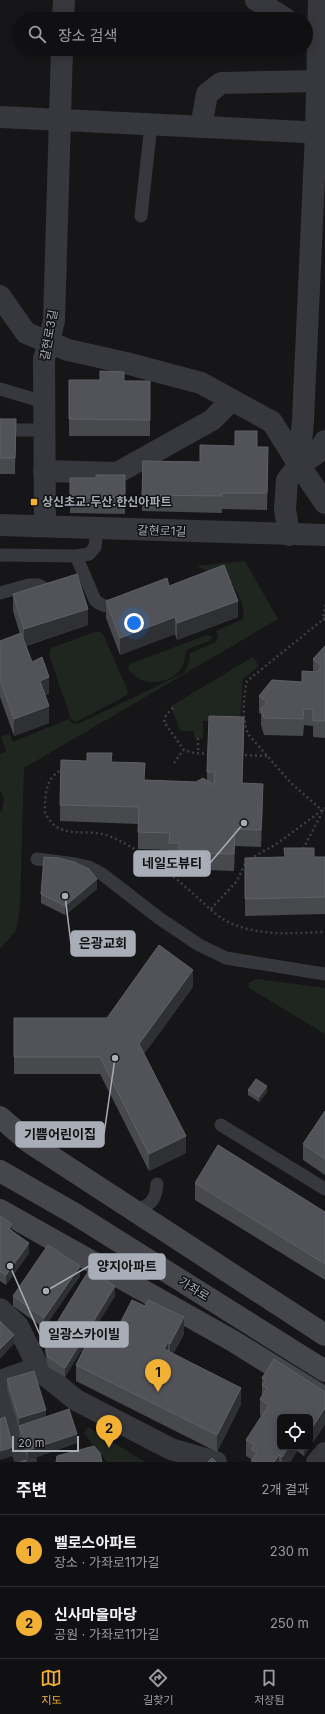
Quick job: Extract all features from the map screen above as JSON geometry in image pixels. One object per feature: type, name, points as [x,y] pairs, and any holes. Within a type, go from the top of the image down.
[{"type":"main road","points":[[0,1117],[29,1142],[325,1335]]},
{"type":"main road","name":"가좌로","points":[[0,1171],[75,1214],[325,1371]]},
{"type":"main road","points":[[0,1210],[233,1342],[325,1398]]},
{"type":"street","points":[[63,12],[64,0]]},
{"type":"street","points":[[256,0],[275,12]]},
{"type":"street","points":[[299,466],[321,133],[316,38],[319,0]]},
{"type":"street","name":"갈현로3길","points":[[45,526],[44,359],[54,321],[62,56]]},
{"type":"street","points":[[202,127],[206,94],[221,83],[318,81]]},
{"type":"street","points":[[0,117],[321,133]]},
{"type":"street","points":[[0,296],[26,333],[68,350],[126,363],[201,383],[272,422],[299,466],[325,503]]},
{"type":"street","points":[[44,471],[117,473],[212,420],[232,400]]},
{"type":"street","points":[[288,535],[285,509],[287,480],[299,466],[317,453],[325,442]]},
{"type":"street","name":"갈현로1길","points":[[0,525],[325,535]]},
{"type":"street","points":[[0,1309],[18,1326],[40,1371],[76,1400],[172,1449],[203,1460]]},
{"type":"street","points":[[0,1381],[32,1370],[40,1371]]},
{"type":"street","points":[[0,1396],[33,1462]]},
{"type":"street","points":[[317,1462],[325,1453]]},
{"type":"lane","points":[[142,216],[151,125]]},
{"type":"lane","points":[[0,389],[44,402]]},
{"type":"lane","points":[[0,430],[44,430]]},
{"type":"lane","points":[[0,555],[76,556],[89,554],[95,547],[97,529]]},
{"type":"lane","points":[[76,556],[94,600],[100,604],[115,607],[133,602]]},
{"type":"lane","points":[[0,593],[29,585],[38,585],[45,589],[47,594]]},
{"type":"lane","points":[[37,859],[89,867],[102,874],[159,918],[199,945],[226,958],[325,974]]},
{"type":"lane","points":[[221,1125],[325,1189]]},
{"type":"lane","points":[[132,1209],[142,1208],[154,1200],[157,1184]]},
{"type":"path","points":[[324,810],[291,783],[248,734],[244,725],[247,681],[324,619],[325,605]]},
{"type":"path","points":[[256,668],[259,672]]},
{"type":"path","points":[[173,708],[166,715],[164,722],[184,749],[198,753],[214,754]]},
{"type":"path","points":[[198,738],[198,753]]},
{"type":"path","points":[[174,763],[184,749]]},
{"type":"path","points":[[236,755],[267,756]]},
{"type":"path","points":[[70,767],[58,771],[51,776],[48,783],[45,813],[55,827],[64,831],[109,836],[149,857],[222,919],[238,927],[278,934],[325,932]]},
{"type":"path","points":[[303,850],[324,810]]},
{"type":"path","points":[[211,909],[237,881],[247,861],[278,843],[324,810]]},
{"type":"shaded area","points":[[245,561],[278,619],[24,768],[20,907],[16,931],[0,949],[0,812],[2,811],[4,799],[0,790],[0,754],[6,751],[1,737],[9,733],[13,742],[69,719],[73,724],[80,723],[184,673],[189,663],[190,653],[216,642],[218,637],[216,631],[243,619],[244,614],[240,598],[229,579],[195,566]]},
{"type":"shaded area","points":[[95,632],[100,632],[103,634],[128,691],[127,695],[76,722],[71,719],[49,654],[51,648]]},
{"type":"shaded area","points":[[207,635],[212,636],[212,638],[209,641],[188,649],[184,663],[179,672],[165,681],[148,682],[139,679],[129,671],[128,666],[130,664]]},
{"type":"shaded area","points":[[253,657],[259,666],[243,679],[240,721],[203,721],[203,738],[194,738],[194,731],[180,731],[171,706]]},
{"type":"shaded area","points":[[257,979],[325,988],[325,1034],[249,988],[249,982]]},
{"type":"shaded area","points":[[88,1427],[145,1462],[107,1462],[84,1433]]},
{"type":"building","points":[[100,371],[124,372],[124,381],[150,381],[150,420],[69,419],[69,380],[100,380]]},
{"type":"building","points":[[0,419],[16,419],[15,458],[0,458]]},
{"type":"building","points":[[235,431],[257,431],[257,447],[268,447],[267,493],[222,493],[222,496],[142,495],[143,461],[200,462],[200,445],[235,446]]},
{"type":"building","points":[[96,475],[125,475],[125,498],[70,497],[70,478],[96,478]]},
{"type":"building","points":[[224,565],[238,601],[177,623],[175,617],[120,638],[106,601],[167,578],[169,586]]},
{"type":"building","points":[[77,574],[88,609],[24,629],[13,594]]},
{"type":"building","points":[[21,633],[32,662],[42,657],[49,677],[40,681],[49,706],[14,719],[0,680],[0,641]]},
{"type":"building","points":[[325,646],[325,721],[313,721],[313,709],[304,709],[303,719],[264,718],[261,709],[267,702],[259,696],[272,680],[302,682],[302,671],[317,672],[322,667],[313,659]]},
{"type":"building","points":[[209,716],[244,717],[242,783],[263,784],[261,830],[235,829],[234,854],[179,853],[179,843],[169,843],[170,833],[138,832],[139,807],[60,805],[61,760],[87,761],[87,753],[112,753],[111,762],[145,763],[144,780],[196,782],[203,778],[214,785],[215,772],[207,772]]},
{"type":"building","points":[[284,848],[314,848],[314,857],[325,857],[325,897],[245,899],[245,858],[285,857]]},
{"type":"building","points":[[44,857],[59,858],[74,862],[89,869],[97,879],[65,906],[41,894]]},
{"type":"building","points":[[159,945],[193,970],[139,1044],[186,1136],[149,1154],[100,1057],[14,1057],[14,1018],[107,1018]]},
{"type":"building","points":[[256,1079],[267,1086],[259,1097],[248,1090]]},
{"type":"building","points":[[325,1111],[325,1159],[303,1144]]},
{"type":"building","points":[[218,1145],[325,1212],[325,1264],[195,1183]]},
{"type":"building","points":[[0,1216],[12,1224],[9,1229],[29,1243],[6,1275],[0,1271]]},
{"type":"building","points":[[48,1245],[80,1266],[44,1318],[13,1296]]},
{"type":"building","points":[[89,1270],[115,1286],[65,1368],[48,1357],[45,1342]]},
{"type":"building","points":[[132,1300],[145,1306],[148,1300],[184,1317],[170,1344],[168,1342],[164,1349],[241,1388],[217,1435],[76,1365],[97,1323],[115,1333]]},
{"type":"building","points":[[0,1321],[14,1335],[0,1349]]},
{"type":"building","points":[[274,1359],[325,1392],[325,1408],[313,1426],[313,1414],[277,1414],[277,1450],[287,1450],[282,1457],[279,1455],[274,1462],[255,1462],[252,1460],[257,1453],[251,1449],[254,1445],[246,1440],[269,1405],[260,1399],[267,1388],[262,1385],[266,1380],[262,1378]]},
{"type":"building","points":[[34,1371],[46,1410],[19,1418],[7,1379]]},
{"type":"building","points":[[69,1409],[77,1434],[28,1450],[19,1426]]},
{"type":"building","points":[[5,1417],[13,1447],[0,1451],[0,1419]]},
{"type":"building","points":[[94,1446],[100,1453],[102,1462],[56,1462],[57,1456]]},
{"type":"building","points":[[212,1458],[216,1462],[208,1462]]},
{"type":"place","name":"상신초교.두산.한신아파트","points":[[34,502]]},
{"type":"place","name":"네일도뷰티","points":[[244,823]]},
{"type":"place","name":"은광교회","points":[[65,896]]},
{"type":"place","name":"기쁨어린이집","points":[[115,1058]]},
{"type":"place","name":"일광스카이빌","points":[[10,1266]]},
{"type":"place","name":"양지아파트","points":[[46,1291]]},
{"type":"place","name":"벨로스아파트","points":[[158,1392]]},
{"type":"place","name":"신사마을마당","points":[[109,1448]]}]
